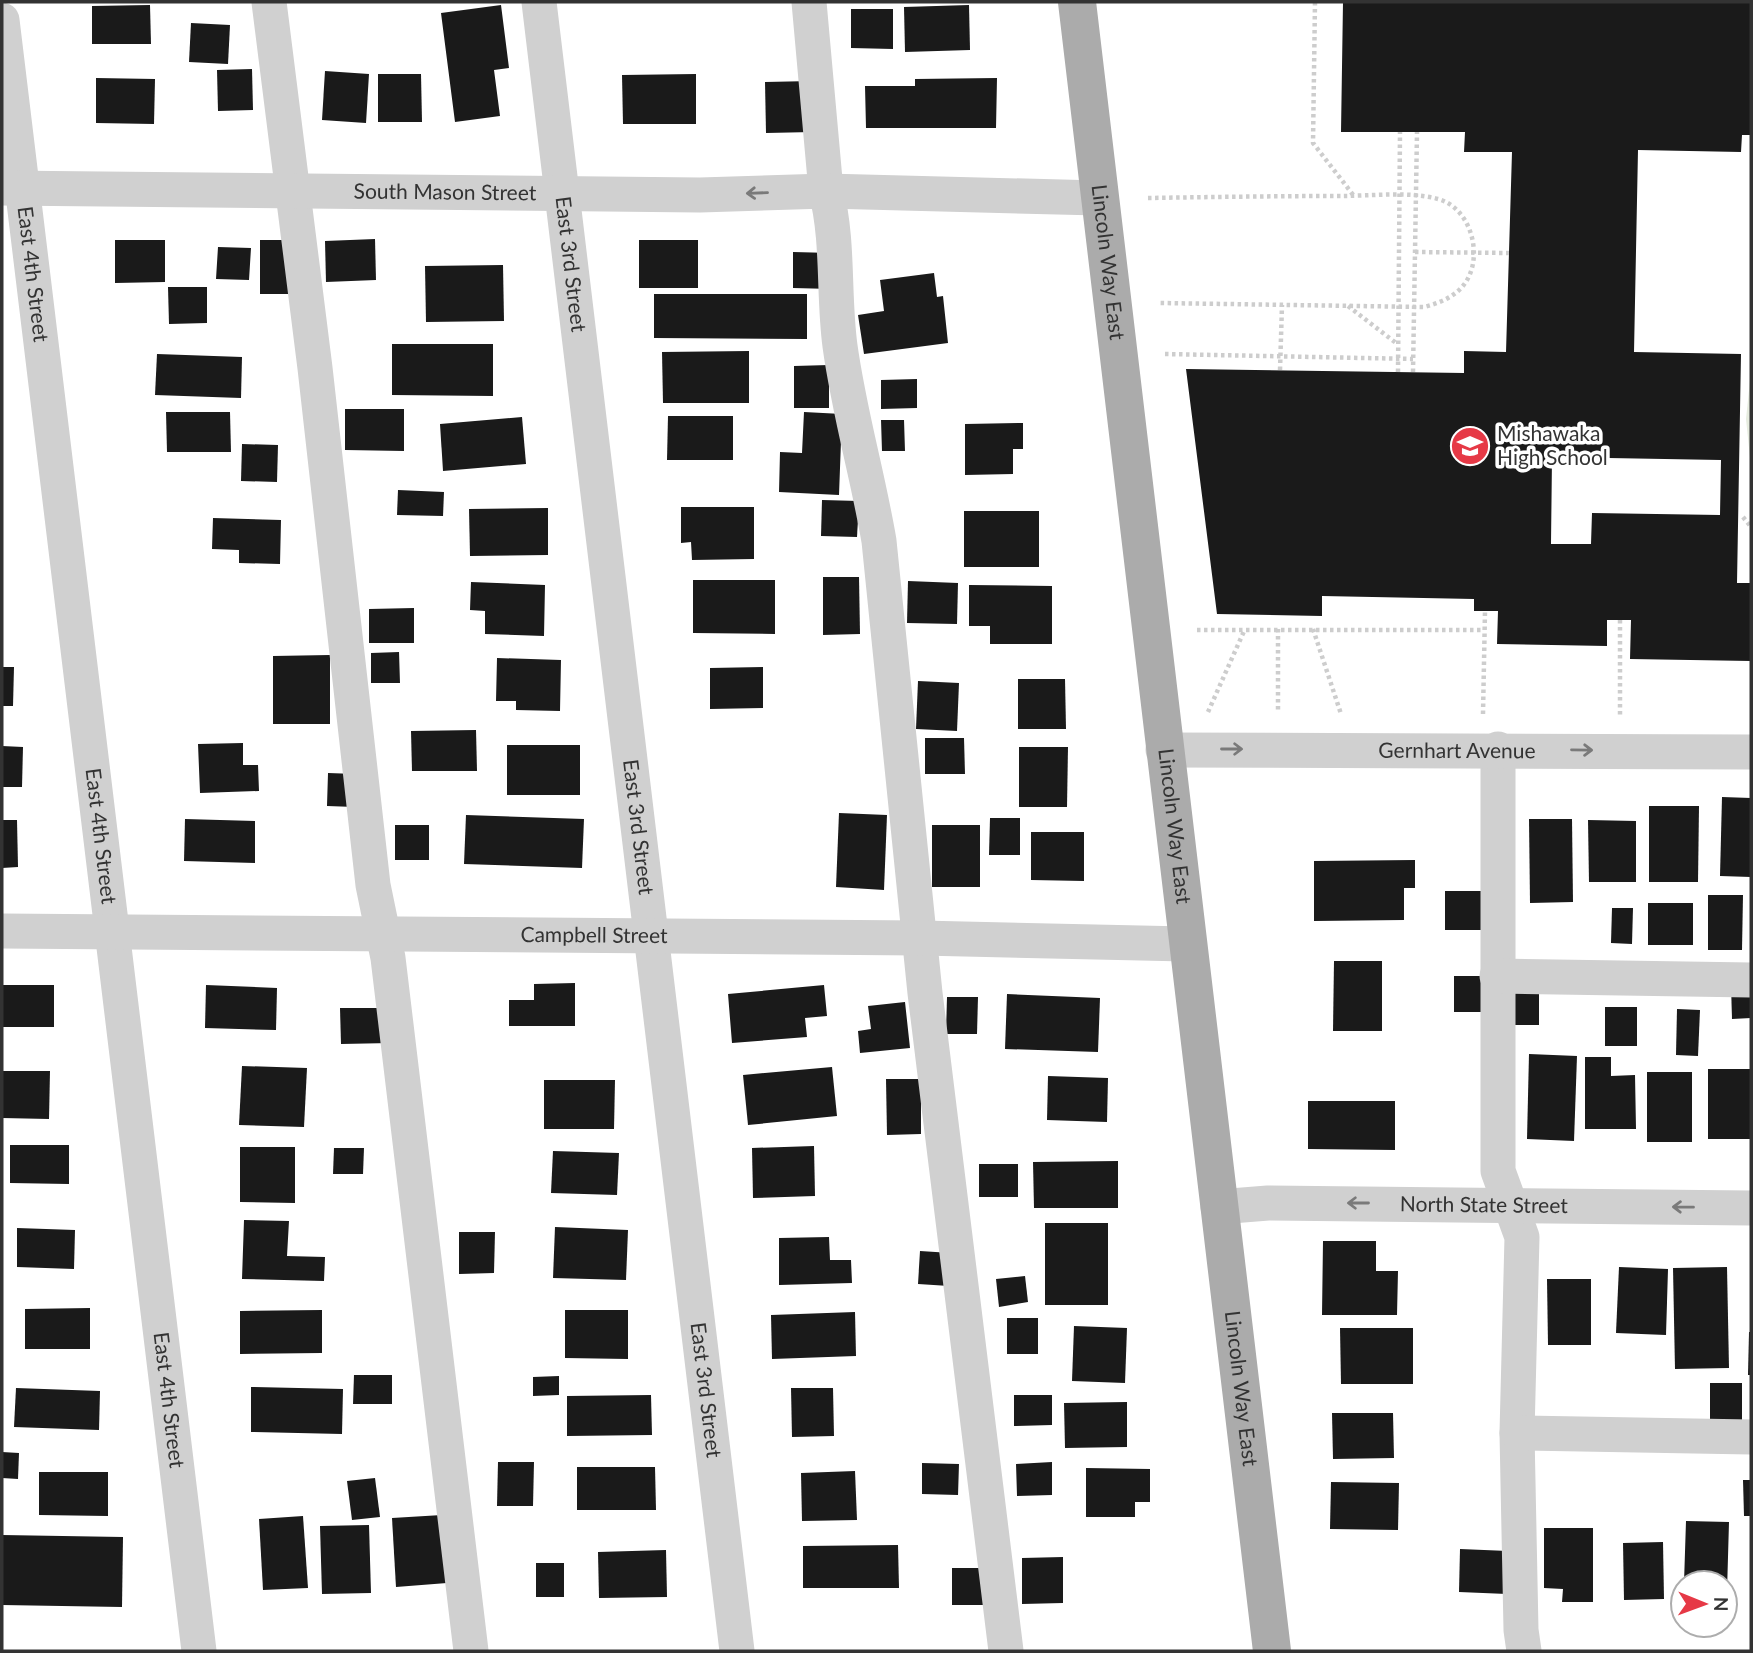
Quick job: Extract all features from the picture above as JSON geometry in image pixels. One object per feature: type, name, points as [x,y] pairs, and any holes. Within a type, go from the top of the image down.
[{"type":"main road","name":"Lincoln Way East","points":[[1077,2],[1163,750],[1272,1651]]},
{"type":"street","points":[[269,2],[294,190],[373,885],[388,958],[471,1651]]},
{"type":"street","name":"East 3rd Street","points":[[540,2],[737,1651]]},
{"type":"street","points":[[809,2],[826,191],[834,220],[837,322],[845,386],[869,477],[879,541],[957,1275],[1006,1651]]},
{"type":"street","name":"East 4th Street","points":[[2,20],[12,188],[111,930],[199,1651]]},
{"type":"street","name":"South Mason Street","points":[[12,188],[564,194],[826,191],[1099,198]]},
{"type":"street","points":[[1498,749],[1498,1171],[1522,1237],[1517,1433],[1521,1630],[1524,1651]]},
{"type":"street","name":"Gernhart Avenue","points":[[1163,750],[1498,749],[1751,752]]},
{"type":"street","name":"Campbell Street","points":[[2,931],[921,938],[1186,944]]},
{"type":"street","points":[[1497,975],[1751,980]]},
{"type":"street","name":"North State Street","points":[[1218,1207],[1268,1203],[1751,1208]]},
{"type":"street","points":[[1517,1433],[1751,1437]]},
{"type":"path","points":[[1315,2],[1313,143],[1354,196]]},
{"type":"path","points":[[1398,372],[1400,132]]},
{"type":"path","points":[[1413,372],[1417,132]]},
{"type":"path","points":[[1148,198],[1354,196],[1439,199],[1463,216],[1472,234],[1470,274],[1459,290],[1443,302],[1414,306],[1160,303]]},
{"type":"path","points":[[1415,252],[1509,253]]},
{"type":"path","points":[[1280,370],[1282,305]]},
{"type":"path","points":[[1348,305],[1397,344]]},
{"type":"path","points":[[1166,355],[1413,359]]},
{"type":"path","points":[[1743,516],[1751,527]]},
{"type":"path","points":[[1483,714],[1485,611]]},
{"type":"path","points":[[1620,620],[1620,716]]},
{"type":"path","points":[[1208,712],[1245,629]]},
{"type":"path","points":[[1278,629],[1278,713]]},
{"type":"path","points":[[1313,629],[1340,714]]},
{"type":"path","points":[[1197,630],[1484,630]]},
{"type":"shaded area","points":[[1751,371],[1751,467],[1746,419]]},
{"type":"building","name":"Mishawaka High School","points":[[1343,2],[1751,2],[1751,135],[1742,135],[1741,152],[1638,150],[1634,352],[1741,354],[1737,583],[1751,583],[1751,661],[1630,659],[1631,620],[1607,620],[1607,646],[1497,644],[1498,611],[1474,611],[1474,599],[1322,596],[1322,616],[1217,614],[1186,369],[1464,373],[1464,351],[1506,352],[1512,152],[1464,152],[1465,132],[1341,132]],"holes":[[[1552,457],[1721,460],[1720,515],[1592,513],[1591,544],[1551,544]]]},
{"type":"building","points":[[150,5],[151,44],[92,44],[92,6]]},
{"type":"building","points":[[501,5],[509,68],[494,70],[500,116],[455,122],[441,13]]},
{"type":"building","points":[[969,5],[970,50],[905,52],[904,7]]},
{"type":"building","points":[[851,9],[893,9],[893,49],[851,48]]},
{"type":"building","points":[[191,23],[230,25],[228,64],[189,62]]},
{"type":"building","points":[[252,69],[253,110],[218,111],[217,70]]},
{"type":"building","points":[[325,71],[369,74],[366,123],[322,120]]},
{"type":"building","points":[[378,74],[421,74],[422,122],[378,122]]},
{"type":"building","points":[[696,74],[696,124],[623,124],[622,75]]},
{"type":"building","points":[[96,78],[155,79],[154,124],[96,123]]},
{"type":"building","points":[[997,78],[996,128],[866,128],[865,86],[915,86],[915,79]]},
{"type":"building","points":[[812,81],[813,132],[766,133],[765,82]]},
{"type":"building","points":[[375,239],[376,280],[326,282],[325,241]]},
{"type":"building","points":[[115,240],[165,240],[165,282],[115,283]]},
{"type":"building","points":[[260,240],[297,240],[297,294],[260,294]]},
{"type":"building","points":[[639,240],[698,240],[698,288],[639,288]]},
{"type":"building","points":[[218,247],[251,248],[249,280],[216,279]]},
{"type":"building","points":[[793,252],[832,253],[832,289],[793,288]]},
{"type":"building","points":[[503,265],[504,321],[426,322],[425,266]]},
{"type":"building","points":[[934,273],[937,297],[943,296],[948,343],[864,354],[858,315],[884,311],[880,280]]},
{"type":"building","points":[[168,287],[207,287],[207,323],[169,324]]},
{"type":"building","points":[[654,294],[807,294],[807,339],[654,338]]},
{"type":"building","points":[[392,344],[493,344],[493,396],[392,395]]},
{"type":"building","points":[[749,351],[749,403],[663,403],[662,352]]},
{"type":"building","points":[[157,354],[242,357],[241,398],[155,395]]},
{"type":"building","points":[[829,365],[829,408],[794,408],[794,366]]},
{"type":"building","points":[[917,379],[917,408],[881,409],[881,380]]},
{"type":"building","points":[[345,409],[404,409],[404,451],[345,450]]},
{"type":"building","points":[[166,412],[230,412],[231,452],[167,452]]},
{"type":"building","points":[[804,412],[842,414],[839,495],[779,492],[780,452],[802,453]]},
{"type":"building","points":[[668,416],[733,416],[733,460],[667,460]]},
{"type":"building","points":[[522,417],[526,464],[443,471],[440,424]]},
{"type":"building","points":[[881,420],[904,420],[905,451],[882,451]]},
{"type":"building","points":[[1023,423],[1023,449],[1013,449],[1013,474],[965,475],[965,424]]},
{"type":"building","points":[[242,444],[278,445],[277,482],[241,481]]},
{"type":"building","points":[[398,490],[444,492],[443,516],[397,515]]},
{"type":"building","points":[[822,500],[859,501],[857,537],[821,536]]},
{"type":"building","points":[[681,507],[754,507],[754,559],[692,560],[691,542],[681,543]]},
{"type":"building","points":[[548,508],[548,555],[470,556],[469,509]]},
{"type":"building","points":[[964,511],[1039,511],[1039,567],[964,567]]},
{"type":"building","points":[[213,518],[281,520],[280,564],[239,563],[239,550],[212,549]]},
{"type":"building","points":[[823,577],[859,577],[860,634],[823,635]]},
{"type":"building","points":[[693,580],[775,580],[775,634],[693,633]]},
{"type":"building","points":[[908,581],[958,583],[957,624],[907,623]]},
{"type":"building","points":[[471,582],[545,585],[544,636],[485,634],[485,611],[470,610]]},
{"type":"building","points":[[969,585],[1052,586],[1052,644],[990,644],[990,626],[969,626]]},
{"type":"building","points":[[414,608],[414,643],[369,643],[369,609]]},
{"type":"building","points":[[399,652],[400,683],[371,683],[371,653]]},
{"type":"building","points":[[330,655],[330,724],[273,724],[273,656]]},
{"type":"building","points":[[497,658],[561,660],[560,711],[516,710],[516,701],[496,701]]},
{"type":"building","points":[[2,667],[14,667],[13,706],[2,706]]},
{"type":"building","points":[[763,667],[763,708],[710,709],[710,668]]},
{"type":"building","points":[[1018,679],[1065,679],[1066,729],[1018,729]]},
{"type":"building","points":[[918,681],[959,683],[957,731],[916,729]]},
{"type":"building","points":[[476,730],[477,771],[412,771],[411,731]]},
{"type":"building","points":[[925,738],[964,738],[965,774],[925,774]]},
{"type":"building","points":[[243,743],[243,765],[258,765],[259,791],[200,793],[198,744]]},
{"type":"building","points":[[507,745],[580,745],[580,795],[507,795]]},
{"type":"building","points":[[2,746],[23,747],[22,787],[2,787]]},
{"type":"building","points":[[1019,747],[1068,747],[1067,807],[1019,807]]},
{"type":"building","points":[[328,773],[356,774],[355,807],[327,806]]},
{"type":"building","points":[[1722,797],[1751,798],[1751,877],[1720,876]]},
{"type":"building","points":[[1649,806],[1699,806],[1698,882],[1649,882]]},
{"type":"building","points":[[839,813],[887,815],[884,890],[836,887]]},
{"type":"building","points":[[466,815],[584,819],[582,868],[464,864]]},
{"type":"building","points":[[990,818],[1020,818],[1020,855],[989,855]]},
{"type":"building","points":[[185,819],[255,821],[255,863],[184,861]]},
{"type":"building","points":[[1529,819],[1572,819],[1573,902],[1530,903]]},
{"type":"building","points":[[2,820],[17,820],[18,867],[2,868]]},
{"type":"building","points":[[1588,820],[1636,821],[1636,882],[1589,882]]},
{"type":"building","points":[[395,825],[429,825],[429,860],[395,860]]},
{"type":"building","points":[[932,825],[980,825],[980,887],[932,887]]},
{"type":"building","points":[[1031,832],[1084,832],[1084,881],[1031,880]]},
{"type":"building","points":[[1415,860],[1415,888],[1404,888],[1404,920],[1314,921],[1314,861]]},
{"type":"building","points":[[1445,891],[1484,891],[1484,930],[1445,930]]},
{"type":"building","points":[[1708,895],[1743,895],[1742,950],[1708,950]]},
{"type":"building","points":[[1648,903],[1693,903],[1693,945],[1648,945]]},
{"type":"building","points":[[1612,908],[1633,908],[1632,944],[1611,943]]},
{"type":"building","points":[[1334,961],[1382,961],[1382,1031],[1333,1031]]},
{"type":"building","points":[[1454,976],[1491,976],[1491,1012],[1454,1012]]},
{"type":"building","points":[[575,983],[575,1026],[509,1026],[509,1000],[534,1000],[534,984]]},
{"type":"building","points":[[2,985],[54,985],[54,1027],[2,1027]]},
{"type":"building","points":[[206,985],[277,988],[276,1030],[205,1028]]},
{"type":"building","points":[[824,985],[827,1016],[805,1018],[807,1037],[732,1043],[728,994]]},
{"type":"building","points":[[1731,985],[1751,985],[1751,1018],[1732,1019]]},
{"type":"building","points":[[1513,986],[1539,986],[1539,1025],[1513,1025]]},
{"type":"building","points":[[1007,994],[1100,998],[1098,1052],[1005,1049]]},
{"type":"building","points":[[947,997],[978,997],[977,1034],[946,1034]]},
{"type":"building","points":[[905,1002],[910,1048],[860,1053],[858,1031],[871,1029],[868,1006]]},
{"type":"building","points":[[1605,1007],[1637,1007],[1637,1046],[1605,1046]]},
{"type":"building","points":[[340,1008],[390,1008],[391,1043],[341,1044]]},
{"type":"building","points":[[1677,1009],[1700,1010],[1698,1056],[1676,1055]]},
{"type":"building","points":[[1529,1054],[1577,1056],[1574,1141],[1527,1139]]},
{"type":"building","points":[[1585,1057],[1611,1057],[1611,1076],[1635,1075],[1636,1129],[1585,1129]]},
{"type":"building","points":[[242,1066],[307,1068],[304,1127],[239,1125]]},
{"type":"building","points":[[832,1067],[837,1116],[748,1125],[743,1075]]},
{"type":"building","points":[[1708,1069],[1751,1069],[1751,1139],[1708,1139]]},
{"type":"building","points":[[2,1071],[50,1071],[49,1119],[2,1118]]},
{"type":"building","points":[[1647,1072],[1692,1072],[1692,1142],[1647,1142]]},
{"type":"building","points":[[1048,1076],[1108,1078],[1107,1122],[1047,1120]]},
{"type":"building","points":[[886,1079],[921,1079],[921,1134],[887,1135]]},
{"type":"building","points":[[544,1080],[615,1080],[614,1129],[544,1129]]},
{"type":"building","points":[[1308,1101],[1395,1101],[1395,1150],[1308,1149]]},
{"type":"building","points":[[10,1145],[69,1145],[69,1184],[10,1183]]},
{"type":"building","points":[[814,1146],[815,1196],[753,1198],[752,1148]]},
{"type":"building","points":[[240,1147],[295,1147],[295,1203],[240,1202]]},
{"type":"building","points":[[334,1148],[364,1148],[363,1174],[333,1174]]},
{"type":"building","points":[[553,1151],[619,1153],[617,1195],[551,1193]]},
{"type":"building","points":[[1118,1161],[1118,1208],[1034,1208],[1033,1162]]},
{"type":"building","points":[[979,1164],[1018,1164],[1018,1197],[979,1197]]},
{"type":"building","points":[[244,1220],[289,1221],[287,1256],[325,1257],[324,1281],[242,1279]]},
{"type":"building","points":[[1045,1223],[1108,1223],[1108,1305],[1045,1305]]},
{"type":"building","points":[[555,1227],[628,1230],[626,1280],[553,1278]]},
{"type":"building","points":[[17,1228],[75,1230],[74,1269],[17,1267]]},
{"type":"building","points":[[459,1232],[495,1232],[494,1273],[459,1274]]},
{"type":"building","points":[[829,1237],[830,1260],[851,1260],[852,1283],[779,1285],[779,1238]]},
{"type":"building","points":[[1323,1241],[1376,1241],[1376,1271],[1398,1271],[1397,1315],[1322,1315]]},
{"type":"building","points":[[920,1251],[951,1253],[949,1286],[918,1284]]},
{"type":"building","points":[[1619,1267],[1668,1269],[1666,1335],[1616,1333]]},
{"type":"building","points":[[1727,1267],[1729,1368],[1675,1369],[1673,1268]]},
{"type":"building","points":[[1025,1276],[1028,1302],[999,1307],[996,1279]]},
{"type":"building","points":[[1547,1279],[1591,1279],[1591,1345],[1548,1345]]},
{"type":"building","points":[[90,1308],[90,1349],[25,1349],[25,1309]]},
{"type":"building","points":[[322,1310],[322,1353],[240,1354],[240,1311]]},
{"type":"building","points":[[565,1310],[628,1310],[628,1359],[565,1358]]},
{"type":"building","points":[[855,1312],[856,1356],[772,1359],[771,1315]]},
{"type":"building","points":[[1007,1318],[1038,1318],[1038,1354],[1007,1354]]},
{"type":"building","points":[[1074,1326],[1127,1328],[1125,1383],[1072,1381]]},
{"type":"building","points":[[1340,1328],[1413,1328],[1413,1384],[1341,1384]]},
{"type":"building","points":[[1751,1332],[1751,1375],[1748,1375]]},
{"type":"building","points":[[354,1375],[392,1375],[392,1404],[353,1404]]},
{"type":"building","points":[[559,1376],[559,1395],[533,1396],[533,1377]]},
{"type":"building","points":[[1710,1383],[1742,1383],[1742,1420],[1710,1420]]},
{"type":"building","points":[[251,1387],[343,1389],[342,1434],[251,1432]]},
{"type":"building","points":[[16,1388],[100,1391],[99,1430],[14,1427]]},
{"type":"building","points":[[791,1388],[833,1388],[834,1436],[792,1437]]},
{"type":"building","points":[[651,1395],[652,1435],[567,1436],[567,1396]]},
{"type":"building","points":[[1014,1395],[1052,1395],[1052,1425],[1014,1426]]},
{"type":"building","points":[[1127,1402],[1127,1447],[1065,1448],[1064,1403]]},
{"type":"building","points":[[1332,1413],[1393,1413],[1394,1458],[1333,1459]]},
{"type":"building","points":[[2,1452],[19,1453],[18,1479],[2,1478]]},
{"type":"building","points":[[498,1462],[534,1462],[533,1506],[497,1506]]},
{"type":"building","points":[[1052,1462],[1052,1495],[1017,1496],[1016,1464]]},
{"type":"building","points":[[922,1463],[959,1464],[958,1495],[922,1494]]},
{"type":"building","points":[[577,1467],[655,1467],[656,1510],[577,1510]]},
{"type":"building","points":[[1086,1468],[1150,1469],[1150,1502],[1135,1502],[1135,1517],[1086,1517]]},
{"type":"building","points":[[855,1471],[857,1520],[802,1521],[801,1473]]},
{"type":"building","points":[[39,1472],[108,1472],[108,1516],[39,1515]]},
{"type":"building","points":[[375,1478],[380,1517],[352,1520],[347,1481]]},
{"type":"building","points":[[1743,1480],[1751,1480],[1751,1516],[1744,1516]]},
{"type":"building","points":[[1331,1482],[1399,1483],[1398,1530],[1330,1529]]},
{"type":"building","points":[[442,1515],[447,1583],[396,1587],[392,1518]]},
{"type":"building","points":[[303,1516],[308,1588],[263,1590],[259,1519]]},
{"type":"building","points":[[1686,1521],[1729,1522],[1728,1569],[1684,1569]]},
{"type":"building","points":[[369,1525],[371,1593],[322,1594],[320,1526]]},
{"type":"building","points":[[1544,1528],[1593,1528],[1593,1602],[1562,1602],[1563,1589],[1544,1588]]},
{"type":"building","points":[[2,1535],[123,1537],[122,1607],[2,1605]]},
{"type":"building","points":[[1663,1542],[1664,1599],[1624,1600],[1623,1543]]},
{"type":"building","points":[[898,1545],[899,1588],[803,1588],[803,1546]]},
{"type":"building","points":[[1460,1549],[1508,1551],[1507,1594],[1459,1592]]},
{"type":"building","points":[[666,1550],[667,1597],[599,1598],[598,1552]]},
{"type":"building","points":[[1063,1557],[1063,1603],[1022,1604],[1022,1558]]},
{"type":"building","points":[[536,1563],[564,1563],[564,1597],[536,1597]]},
{"type":"building","points":[[952,1568],[989,1568],[989,1605],[952,1605]]},
{"type":"place","name":"Mishawaka High School","points":[[1470,446]]}]
